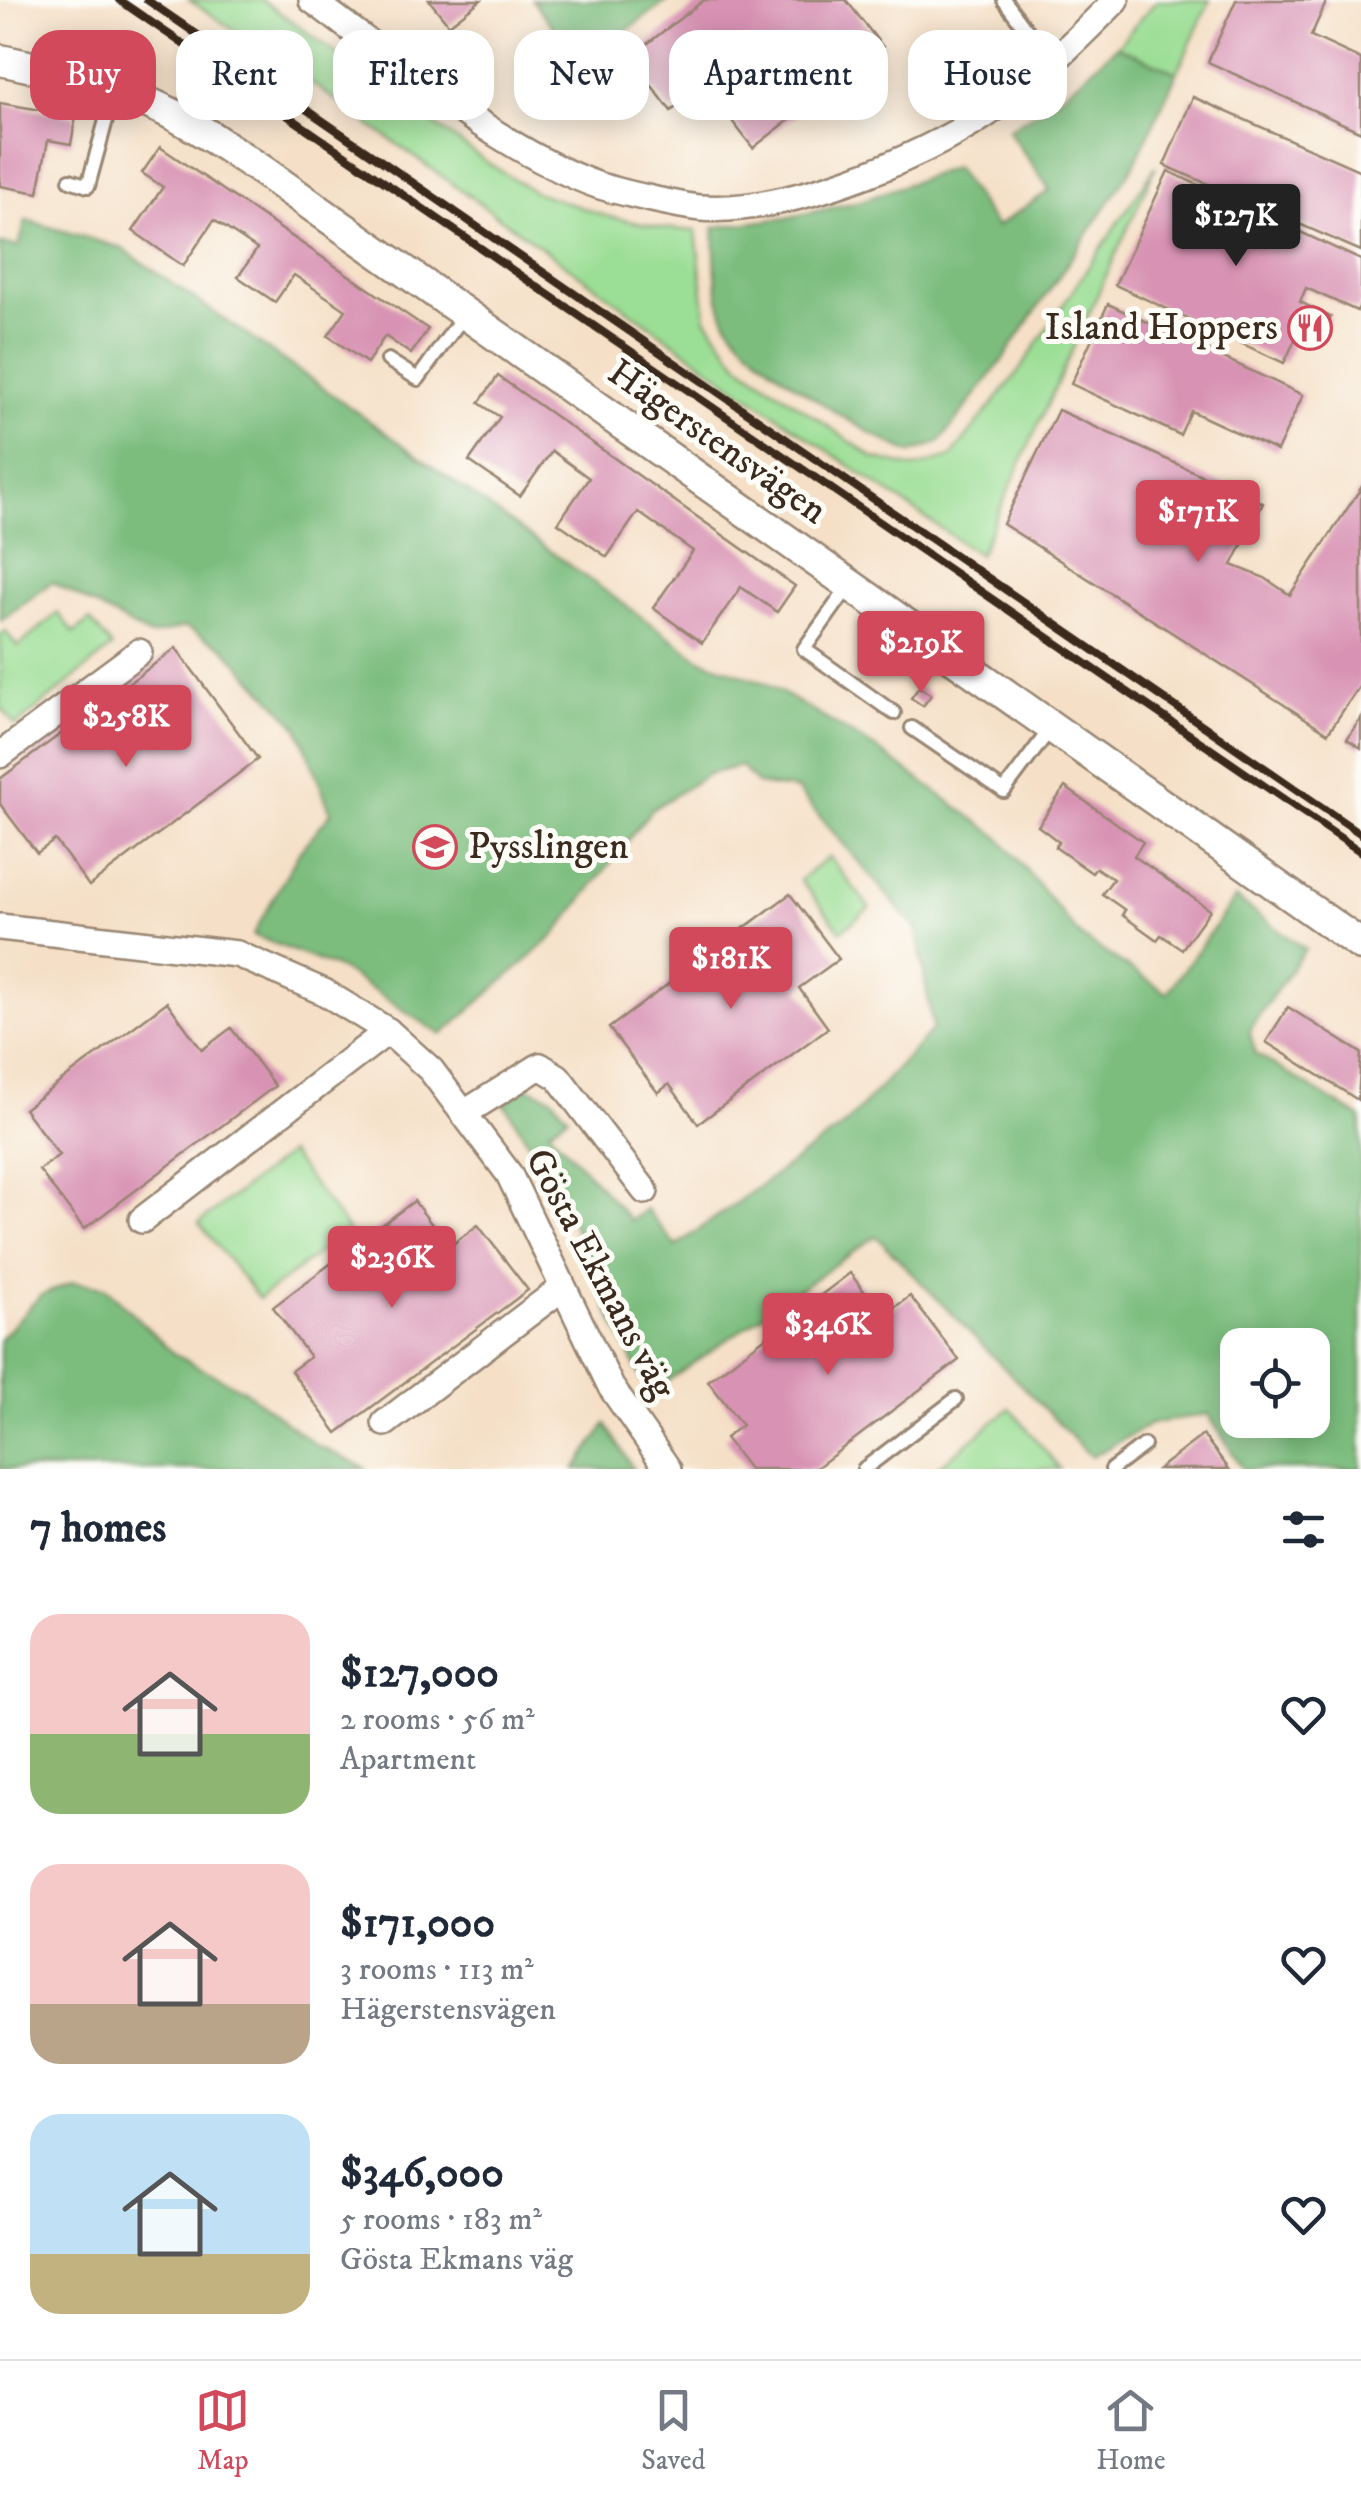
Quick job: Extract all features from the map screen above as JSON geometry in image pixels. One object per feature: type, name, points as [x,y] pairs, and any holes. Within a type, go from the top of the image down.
[{"type":"street","points":[[312,0],[502,138],[598,185],[700,208],[781,202],[884,168],[976,120]]},
{"type":"street","points":[[1067,49],[1116,0]]},
{"type":"street","name":"Hägerstensvägen","points":[[0,60],[30,66]]},
{"type":"street","name":"Hägerstensvägen","points":[[156,106],[260,169],[1361,944]]},
{"type":"street","points":[[0,755],[139,652]]},
{"type":"street","name":"Gösta Ekmans väg","points":[[0,927],[237,954],[324,992],[388,1031],[430,1070],[466,1112],[509,1174],[610,1387],[668,1469]]},
{"type":"street","points":[[142,1220],[388,1031]]},
{"type":"street","name":"Gösta Ekmans väg","points":[[466,1112],[540,1066],[558,1077],[645,1191]]},
{"type":"street","points":[[385,1423],[562,1288]]},
{"type":"lane","points":[[1004,0],[1026,30]]},
{"type":"lane","points":[[70,180],[88,186],[106,120]]},
{"type":"lane","points":[[388,360],[418,379],[465,313]]},
{"type":"lane","points":[[850,585],[804,649],[894,713]]},
{"type":"lane","points":[[912,728],[1004,791],[1052,726]]},
{"type":"lane","points":[[864,1469],[956,1399]]},
{"type":"lane","points":[[1112,1469],[1144,1445]]},
{"type":"green space","points":[[189,0],[262,0],[304,30],[234,30]]},
{"type":"green space","points":[[532,0],[669,0],[627,30],[555,30]]},
{"type":"green space","points":[[1157,0],[1210,0],[1177,73],[1117,46]]},
{"type":"green space","points":[[313,37],[333,51],[333,98],[313,84]]},
{"type":"green space","points":[[1117,46],[1177,73],[1134,165],[1003,359],[940,442],[911,453],[890,444],[782,375],[726,319],[719,298],[714,227],[786,218],[861,201],[954,167],[996,227],[1050,190],[1008,130],[1023,120],[1067,120],[1067,91]]},
{"type":"green space","points":[[363,120],[428,120],[533,191],[606,216],[696,231],[706,318],[739,364],[874,458],[914,468],[951,457],[1019,371],[1156,166],[979,555]]},
{"type":"green space","points":[[26,220],[121,248],[315,382],[700,659],[765,683],[877,749],[1000,838],[1080,936],[1167,993],[1235,898],[1305,949],[1249,1030],[1256,1054],[1361,1118],[1361,1469],[1243,1469],[1223,1438],[1330,1438],[1330,1328],[1220,1328],[1220,1433],[1208,1414],[1151,1424],[1091,1457],[876,1236],[649,1394],[609,1312],[558,1189],[504,1103],[527,1087],[552,1097],[568,1116],[549,1130],[631,1221],[646,1209],[676,1246],[846,1124],[933,1029],[917,930],[797,790],[757,784],[741,766],[708,774],[651,810],[555,935],[442,1035],[342,970],[253,935],[299,852],[331,813],[298,727],[223,647],[185,627],[150,636],[52,582],[0,621],[0,244],[19,246]]},
{"type":"green space","points":[[58,613],[74,633],[90,620],[112,647],[16,726],[0,706],[0,635],[5,631],[18,647]]},
{"type":"green space","points":[[829,857],[870,908],[841,931],[800,880]]},
{"type":"green space","points":[[289,1153],[348,1230],[259,1299],[199,1223]]},
{"type":"green space","points":[[73,1282],[105,1287],[174,1354],[244,1390],[316,1445],[367,1469],[0,1469],[0,1339],[40,1296]]},
{"type":"green space","points":[[1010,1408],[1060,1469],[939,1469],[938,1467]]},
{"type":"green space","points":[[606,1424],[633,1469],[575,1469],[579,1464]]},
{"type":"building","points":[[429,0],[481,0],[449,25]]},
{"type":"building","points":[[704,0],[846,0],[870,30],[669,30],[669,108],[649,82],[649,42]]},
{"type":"building","points":[[1236,0],[1327,0],[1311,36],[1361,59],[1361,132],[1208,62]]},
{"type":"building","points":[[1193,97],[1361,171],[1361,251],[1164,165]]},
{"type":"building","points":[[0,103],[30,108],[30,120],[75,120],[71,144],[48,140],[38,193],[0,186]]},
{"type":"building","points":[[731,120],[789,120],[753,148]]},
{"type":"building","points":[[160,147],[428,329],[411,354],[385,336],[367,363],[328,336],[346,310],[294,275],[275,302],[238,277],[257,249],[214,220],[183,266],[133,231],[163,187],[142,173]]},
{"type":"building","points":[[1168,171],[1361,260],[1361,303],[1357,311],[1306,288],[1300,302],[1331,317],[1319,343],[1298,334],[1284,363],[1115,285]]},
{"type":"building","points":[[1108,304],[1303,395],[1277,451],[1191,411],[1180,435],[1071,384]]},
{"type":"building","points":[[498,376],[795,586],[777,612],[741,587],[702,643],[653,608],[693,551],[638,512],[607,557],[558,523],[589,478],[552,451],[520,496],[469,461],[500,417],[479,403]]},
{"type":"building","points":[[1058,410],[1263,503],[1232,565],[1265,578],[1290,595],[1361,488],[1361,684],[1328,733],[1003,524]]},
{"type":"building","points":[[176,648],[258,759],[89,886],[55,840],[37,853],[0,804],[0,779]]},
{"type":"building","points":[[919,687],[931,695],[923,706],[911,698]]},
{"type":"building","points":[[1361,718],[1361,748],[1347,739]]},
{"type":"building","points":[[1065,787],[1143,842],[1134,856],[1210,910],[1182,949],[1161,935],[1157,940],[1122,915],[1125,910],[1102,894],[1113,879],[1096,868],[1092,873],[1055,847],[1059,842],[1038,826]]},
{"type":"building","points":[[790,894],[839,959],[799,988],[828,1028],[698,1124],[669,1084],[658,1093],[609,1028]]},
{"type":"building","points":[[167,1002],[202,1050],[231,1028],[275,1086],[84,1229],[39,1170],[59,1155],[24,1109]]},
{"type":"building","points":[[1288,1007],[1361,1053],[1358,1100],[1266,1042]]},
{"type":"building","points":[[414,1201],[449,1247],[478,1225],[528,1290],[337,1433],[291,1371],[310,1357],[273,1307]]},
{"type":"building","points":[[850,1273],[883,1316],[910,1296],[959,1360],[815,1469],[749,1469],[725,1438],[742,1425],[708,1381]]},
{"type":"building","points":[[1203,1435],[1229,1469],[1158,1469]]},
{"type":"railway","points":[[119,0],[1361,852]]},
{"type":"railway","points":[[147,0],[1361,834]]},
{"type":"place","name":"Island Hoppers","points":[[1310,328]]},
{"type":"place","name":"Pysslingen","points":[[435,847]]}]
